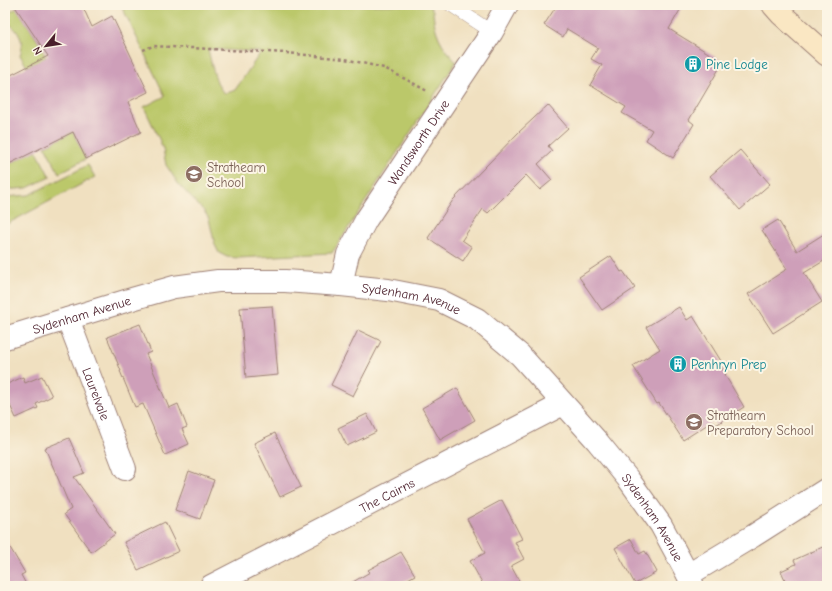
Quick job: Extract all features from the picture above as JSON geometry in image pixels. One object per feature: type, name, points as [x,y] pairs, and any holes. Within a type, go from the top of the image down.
[{"type":"main road","points":[[773,5],[827,55]]},
{"type":"street","name":"Wandsworth Drive","points":[[341,285],[348,254],[366,220],[492,32],[507,5]]},
{"type":"street","name":"Sydenham Avenue","points":[[5,338],[132,298],[174,287],[218,281],[285,281],[341,285],[388,290],[439,300],[477,318],[520,355],[597,441],[629,480],[661,525],[691,580]]},
{"type":"street","name":"Laurelvale","points":[[68,319],[125,469]]},
{"type":"street","name":"The Cairns","points":[[210,586],[563,404]]},
{"type":"street","points":[[691,580],[753,536],[827,489]]},
{"type":"lane","points":[[451,5],[492,32]]},
{"type":"path","points":[[143,50],[153,46],[287,53],[345,59],[384,68],[412,82],[445,102]]},
{"type":"green space","points":[[121,5],[428,5],[433,10],[439,38],[446,50],[456,62],[332,253],[238,258],[227,257],[219,253],[215,245],[209,219],[204,211],[179,185],[166,165],[160,141],[144,107],[165,96]],"holes":[[[208,49],[261,52],[235,90],[224,93],[216,79]]]},
{"type":"green space","points":[[17,8],[39,43],[46,58],[27,67],[20,55],[22,44],[20,37],[13,27],[5,20],[5,17],[9,12]]},
{"type":"green space","points":[[73,132],[86,159],[59,173],[45,146]]},
{"type":"green space","points":[[36,150],[50,177],[27,188],[5,190],[5,166]]},
{"type":"green space","points":[[88,165],[95,177],[5,225],[7,214],[5,197],[29,195]]},
{"type":"building","points":[[14,5],[82,5],[92,27],[112,16],[148,92],[128,102],[141,132],[86,159],[73,132],[5,166],[5,78],[48,56]]},
{"type":"building","name":"Pine Lodge","points":[[557,5],[683,5],[669,29],[723,62],[689,120],[694,124],[673,158],[646,140],[652,130],[622,113],[626,107],[590,85],[602,65],[591,59],[598,48],[567,29],[563,37],[544,25]]},
{"type":"building","points":[[548,105],[568,128],[548,146],[552,151],[538,164],[552,180],[540,190],[526,175],[488,213],[483,209],[462,240],[472,247],[463,261],[428,238],[453,200],[519,132]]},
{"type":"building","points":[[740,150],[770,184],[740,210],[710,176]]},
{"type":"building","points":[[778,220],[797,251],[827,232],[827,259],[804,273],[822,302],[773,333],[748,294],[787,269],[762,230]]},
{"type":"building","points":[[611,256],[621,272],[623,271],[635,288],[602,310],[579,277]]},
{"type":"building","points":[[272,306],[278,375],[246,378],[240,308]]},
{"type":"building","name":"Penhryn Prep","points":[[679,307],[687,320],[693,316],[721,361],[719,363],[726,374],[725,375],[744,407],[716,425],[713,421],[683,440],[659,403],[657,404],[633,366],[660,349],[646,327]]},
{"type":"building","points":[[140,324],[151,352],[146,354],[169,408],[178,404],[187,427],[182,429],[189,444],[165,455],[143,404],[135,407],[107,337]]},
{"type":"building","points":[[358,330],[381,341],[353,396],[331,385]]},
{"type":"building","points":[[42,376],[52,396],[36,404],[38,408],[16,418],[5,395],[5,385],[23,377],[25,383]]},
{"type":"building","points":[[457,388],[475,420],[440,440],[422,408]]},
{"type":"building","points":[[367,414],[376,432],[347,446],[338,428]]},
{"type":"building","points":[[275,433],[301,487],[280,497],[254,443]]},
{"type":"building","points":[[69,438],[84,473],[74,477],[115,534],[91,552],[64,514],[71,509],[45,448]]},
{"type":"building","points":[[189,471],[214,480],[200,519],[175,510]]},
{"type":"building","points":[[502,500],[522,539],[515,542],[524,559],[511,566],[522,586],[484,586],[470,561],[485,553],[467,519]]},
{"type":"building","points":[[165,522],[179,551],[138,570],[124,542]]},
{"type":"building","points":[[5,539],[25,573],[21,575],[27,586],[5,586]]},
{"type":"building","points":[[631,539],[639,554],[645,551],[657,572],[635,584],[615,548]]},
{"type":"building","points":[[827,545],[827,586],[788,586],[781,571],[796,564],[794,560]]},
{"type":"building","points":[[401,552],[415,575],[396,586],[346,586],[370,572],[368,570]]},
{"type":"place","name":"Pine Lodge","points":[[693,64]]},
{"type":"place","name":"Strathearn School","points":[[194,174]]},
{"type":"place","name":"Penhryn Prep","points":[[678,364]]},
{"type":"place","name":"Strathearn Preparatory School","points":[[694,422]]}]
